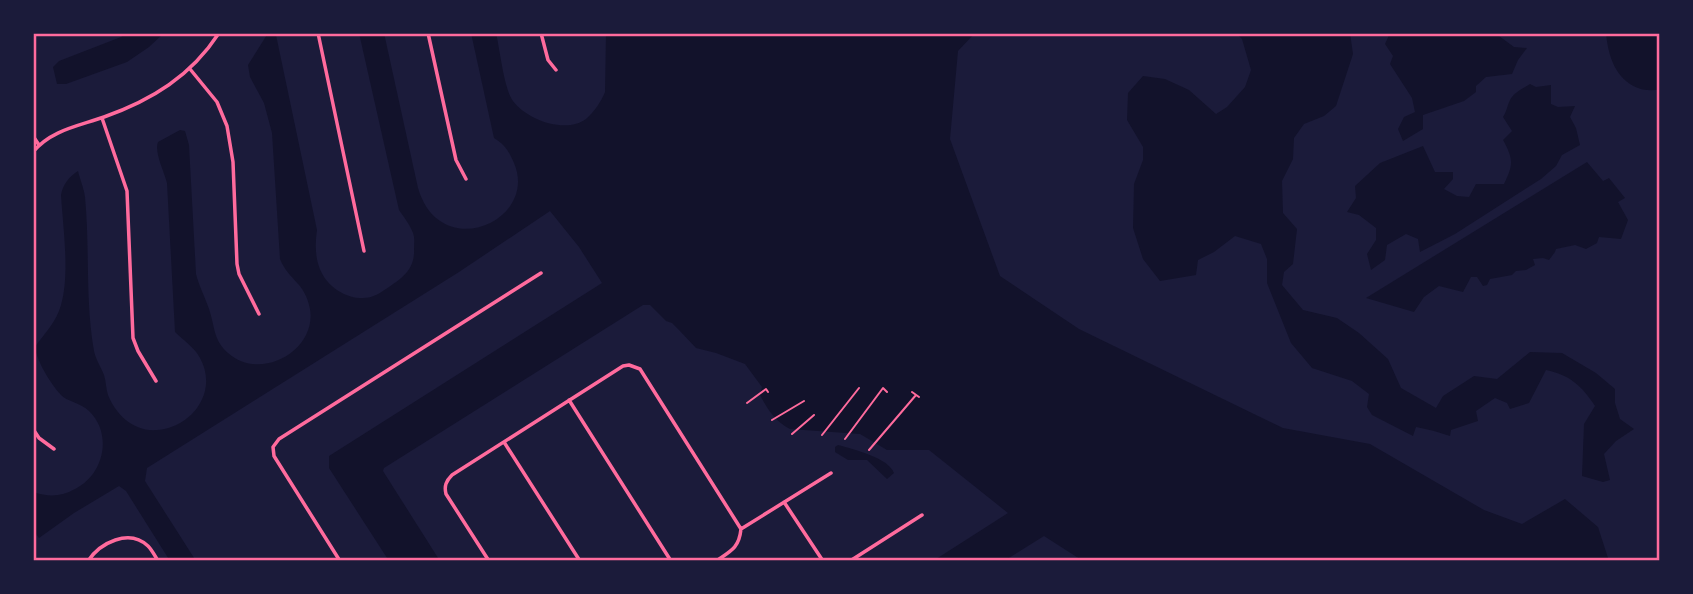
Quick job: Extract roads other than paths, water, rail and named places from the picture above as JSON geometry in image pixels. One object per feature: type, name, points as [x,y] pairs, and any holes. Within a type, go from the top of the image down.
[{"type":"street","points":[[33,152],[57,133],[129,108],[175,82],[211,46],[219,33]]},
{"type":"street","points":[[318,33],[364,251]]},
{"type":"street","points":[[428,33],[456,160],[466,179]]},
{"type":"street","points":[[541,33],[548,60],[556,70]]},
{"type":"street","points":[[190,69],[217,102],[227,126],[233,162],[237,264],[239,274],[259,314]]},
{"type":"street","points":[[102,118],[127,191],[133,338],[156,381]]},
{"type":"street","points":[[33,136],[39,145]]},
{"type":"street","points":[[340,561],[274,456],[273,447],[279,439],[541,273]]},
{"type":"street","points":[[489,561],[446,494],[446,484],[452,475],[622,366],[629,365],[640,369],[741,529],[738,544],[723,559],[716,561]]},
{"type":"street","points":[[569,400],[671,561]]},
{"type":"street","points":[[33,429],[39,438],[54,449]]},
{"type":"street","points":[[505,442],[580,561]]},
{"type":"street","points":[[741,529],[831,473]]},
{"type":"street","points":[[784,502],[823,561]]},
{"type":"street","points":[[850,561],[922,515]]},
{"type":"street","points":[[88,561],[107,544],[123,538],[136,539],[147,545],[158,561]]}]
